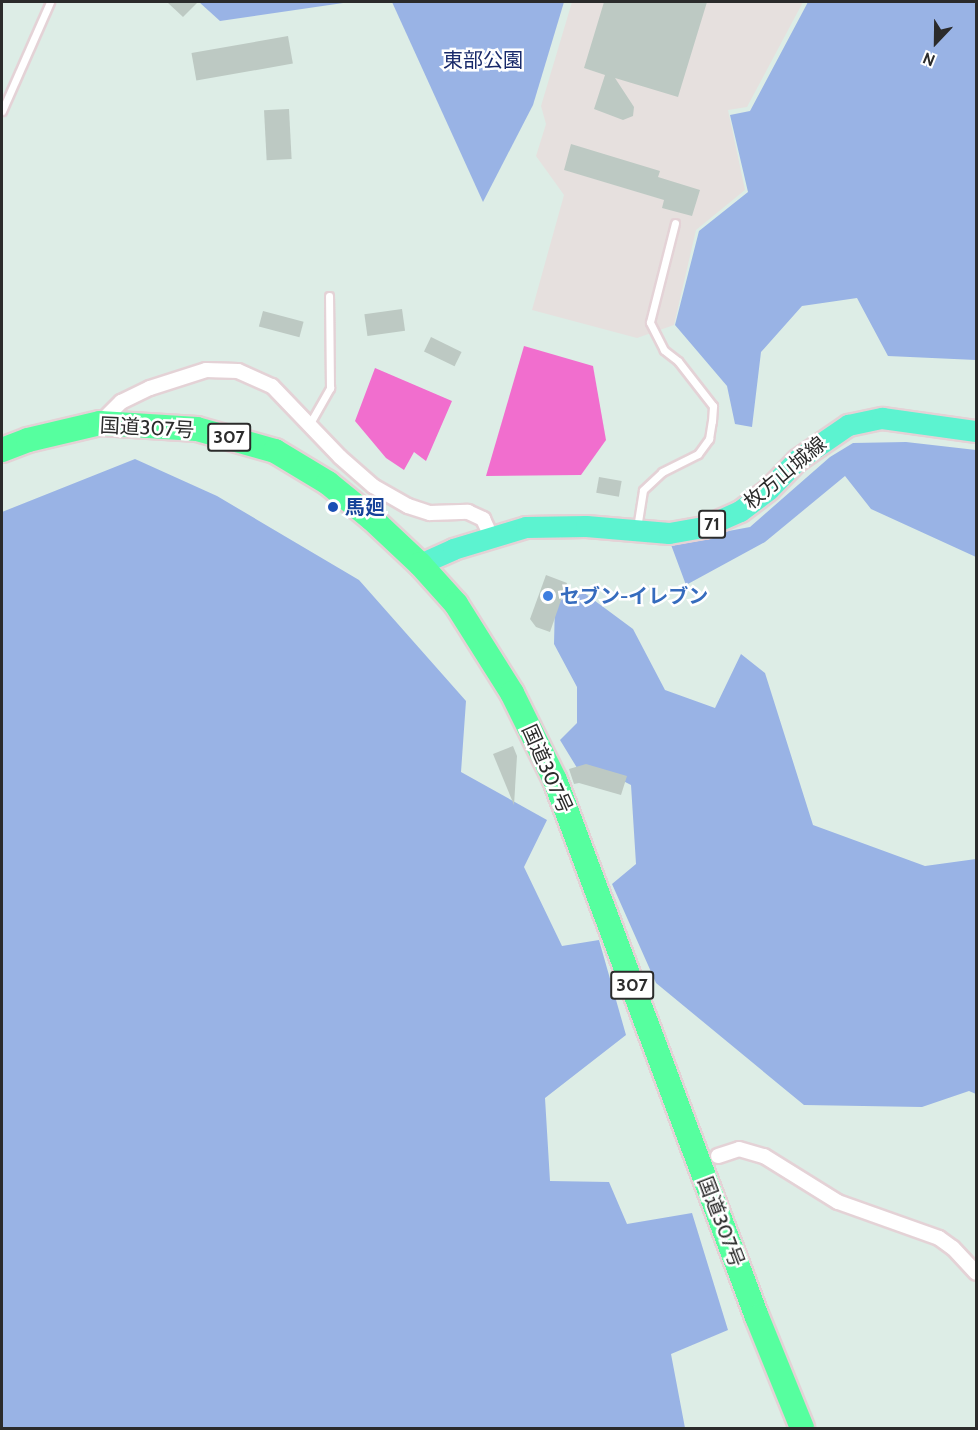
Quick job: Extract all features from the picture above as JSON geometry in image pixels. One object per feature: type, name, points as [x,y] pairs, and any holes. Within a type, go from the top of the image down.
[{"type":"highway","name":"国道307号","points":[[2,450],[28,440],[100,423],[196,429],[275,451],[328,483],[420,564],[456,604],[506,683],[555,780],[756,1317],[802,1428]]},
{"type":"main road","name":"枚方山城線","points":[[420,564],[453,549],[526,527],[586,526],[669,533],[693,529],[741,511],[769,489],[797,460],[848,424],[882,418],[976,431]]},
{"type":"street","points":[[100,423],[121,402],[150,388],[206,370],[238,371],[272,386],[340,457],[373,486],[408,506],[430,513],[468,512],[483,519],[491,536]]},
{"type":"street","points":[[718,1156],[739,1149],[764,1156],[838,1202],[939,1238],[953,1248],[976,1273]]},
{"type":"lane","points":[[2,111],[50,2]]},
{"type":"lane","points":[[637,530],[643,490],[662,472],[698,454],[709,439],[712,421],[713,406],[678,361],[664,350],[650,322],[675,223]]},
{"type":"lane","points":[[309,424],[330,388],[329,296]]},
{"type":"shaded area","points":[[572,2],[803,2],[747,107],[728,110],[745,190],[696,230],[674,325],[637,338],[532,310],[564,195],[536,156],[546,124],[541,106]]},
{"type":"shaded area","points":[[524,346],[593,366],[606,440],[581,475],[486,476]]},
{"type":"shaded area","points":[[375,368],[452,401],[426,461],[414,452],[404,470],[386,458],[355,421]]},
{"type":"green space","points":[[199,2],[350,2],[220,21]]},
{"type":"green space","name":"東部公園","points":[[392,2],[564,2],[533,105],[483,202]]},
{"type":"green space","points":[[808,2],[976,2],[976,360],[888,356],[857,298],[802,306],[761,352],[752,427],[735,424],[727,386],[675,325],[699,231],[748,192],[730,115],[750,111]]},
{"type":"green space","points":[[906,442],[976,450],[976,557],[871,509],[845,476],[765,542],[686,585],[670,542],[750,527],[830,457],[853,443]]},
{"type":"green space","points":[[135,459],[217,496],[359,580],[466,701],[461,772],[547,820],[524,867],[562,946],[599,940],[626,1035],[545,1098],[550,1181],[609,1182],[627,1224],[692,1213],[728,1330],[671,1354],[685,1428],[2,1428],[2,512]]},
{"type":"green space","points":[[583,592],[633,629],[665,690],[715,708],[741,654],[765,673],[813,825],[925,866],[976,859],[976,1094],[969,1091],[922,1107],[804,1105],[656,983],[612,884],[636,864],[631,785],[598,768],[582,776],[560,740],[577,723],[577,687],[554,644],[555,602]]},
{"type":"building","points":[[167,2],[198,2],[183,17]]},
{"type":"building","points":[[604,2],[707,2],[678,97],[615,78],[634,107],[633,116],[623,120],[594,109],[605,75],[584,68]]},
{"type":"building","points":[[288,36],[293,64],[196,81],[191,53]]},
{"type":"building","points":[[289,109],[292,159],[267,160],[264,110]]},
{"type":"building","points":[[571,144],[660,171],[658,177],[700,190],[692,216],[662,208],[664,200],[564,170]]},
{"type":"building","points":[[402,309],[405,331],[367,336],[364,314]]},
{"type":"building","points":[[263,311],[304,322],[299,337],[259,326]]},
{"type":"building","points":[[431,337],[462,352],[455,366],[424,351]]},
{"type":"building","points":[[599,477],[622,481],[619,497],[596,493]]},
{"type":"building","points":[[546,575],[567,583],[550,632],[536,627],[530,619]]},
{"type":"building","points":[[513,746],[517,756],[514,805],[493,754]]},
{"type":"building","points":[[586,764],[627,776],[621,795],[579,783],[574,784],[569,769]]},
{"type":"place","name":"馬廻","points":[[333,507]]},
{"type":"place","name":"セブン-イレブン","points":[[548,596]]}]
